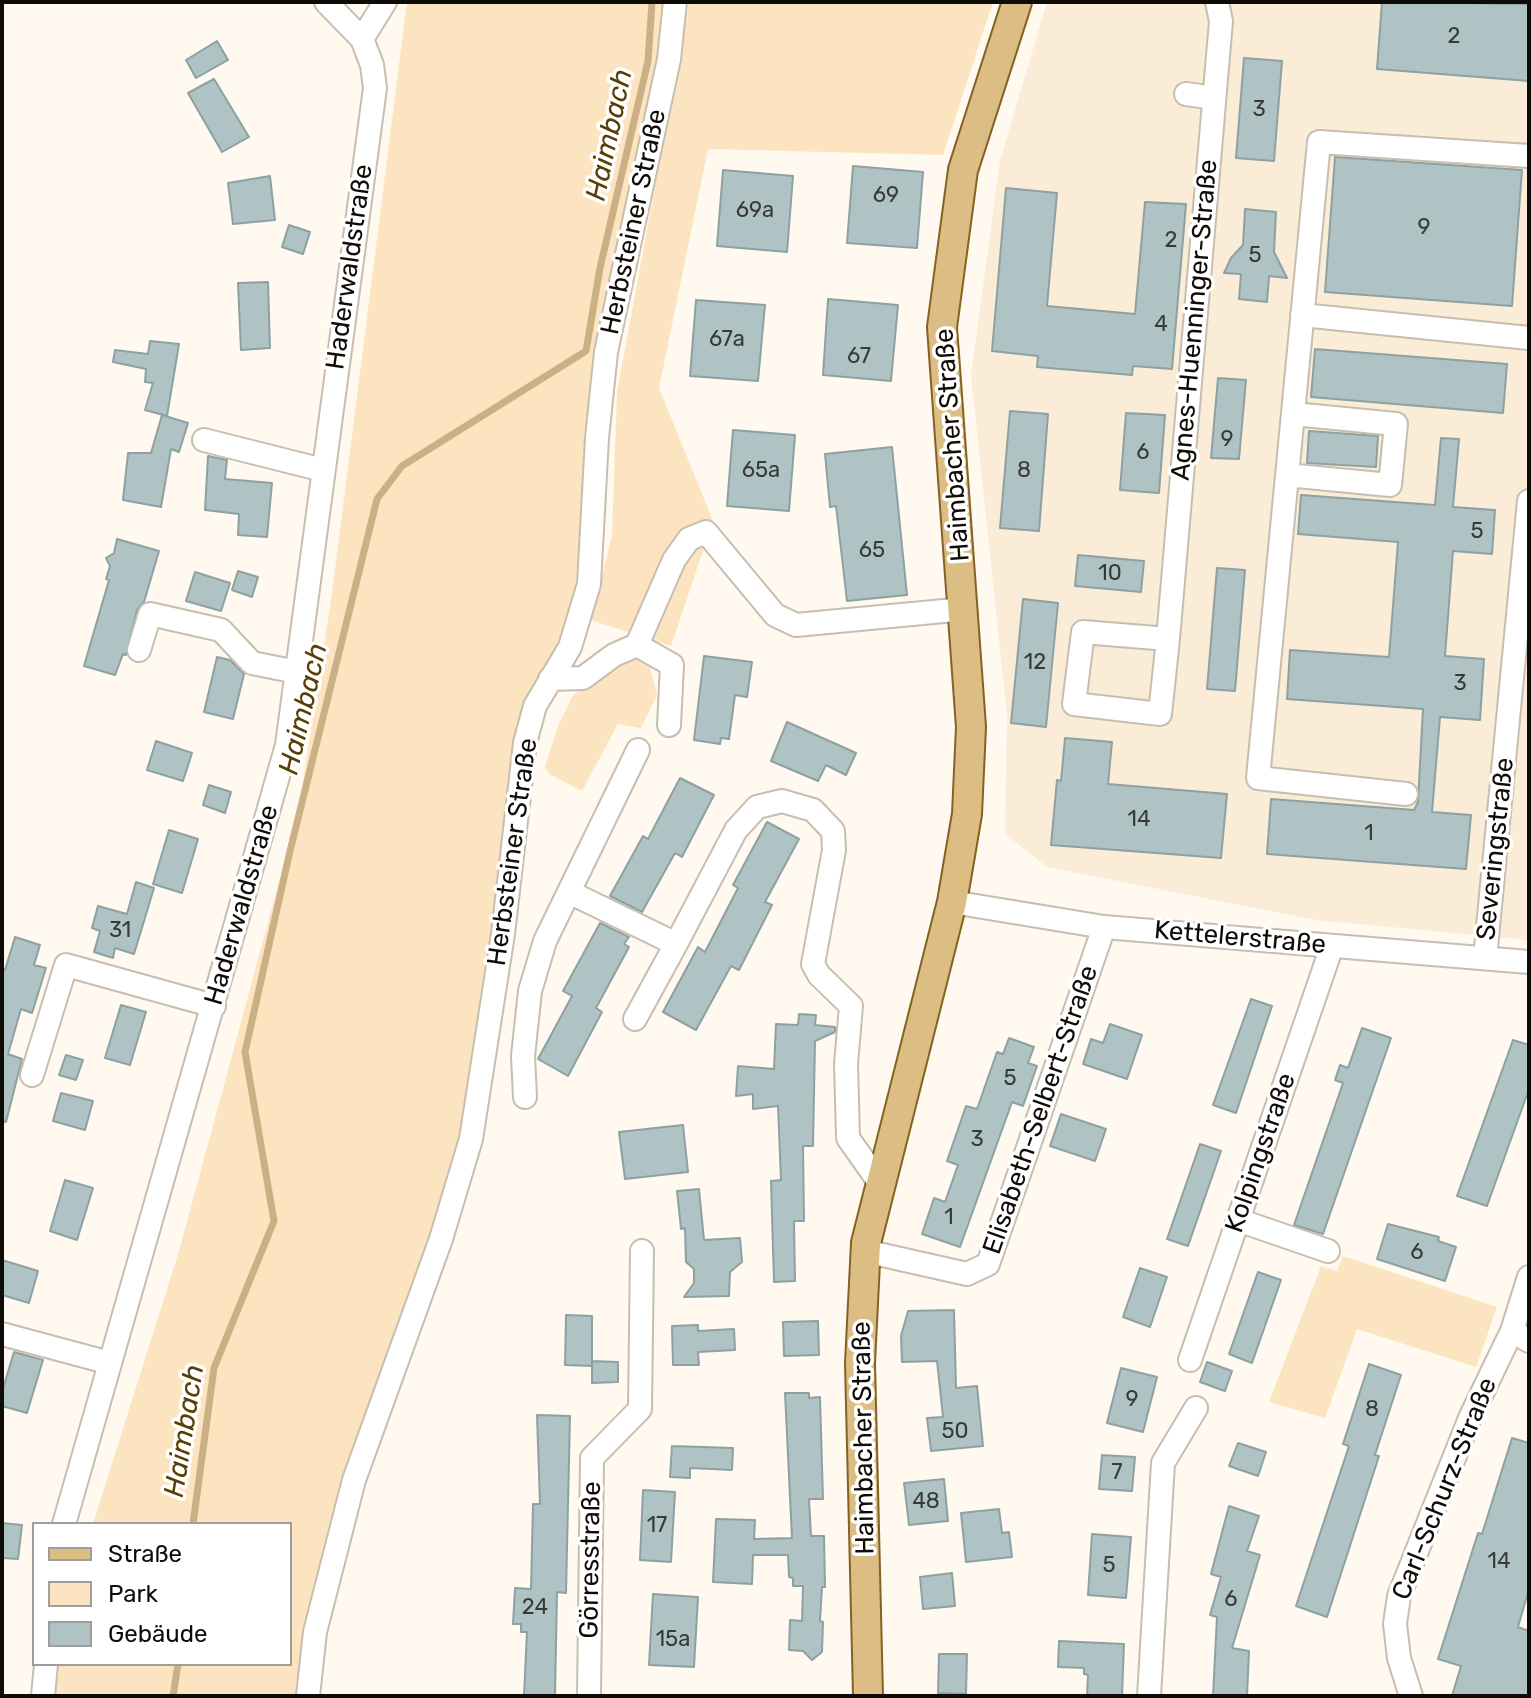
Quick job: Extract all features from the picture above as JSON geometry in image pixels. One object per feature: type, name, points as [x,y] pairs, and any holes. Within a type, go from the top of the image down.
[{"type":"main road","name":"Haimbacher Straße","points":[[868,1696],[860,1363],[865,1251],[879,1182],[952,902],[967,814],[971,727],[965,609],[942,327],[963,170],[1017,2]]},
{"type":"street","name":"Haderwaldstraße","points":[[65,1522],[287,745],[375,88],[372,65],[362,39],[326,2]]},
{"type":"street","points":[[362,39],[385,2]]},
{"type":"street","name":"Herbsteiner Straße","points":[[308,1696],[315,1632],[354,1480],[441,1239],[471,1139],[503,934],[525,743],[535,706],[570,647],[589,584],[597,438],[606,352],[669,59],[675,2]]},
{"type":"street","name":"Agnes-Huenninger-Straße","points":[[1168,639],[1083,632],[1074,704],[1160,714],[1168,639],[1221,21],[1217,2]]},
{"type":"street","points":[[1186,94],[1214,98]]},
{"type":"street","points":[[1406,794],[1258,778],[1319,142],[1529,156]]},
{"type":"street","points":[[1302,315],[1529,338]]},
{"type":"street","points":[[1287,475],[1390,485],[1396,424],[1293,414]]},
{"type":"street","points":[[204,440],[323,470]]},
{"type":"street","name":"Severingstraße","points":[[1485,958],[1529,501]]},
{"type":"street","points":[[550,679],[583,678],[614,655],[637,645],[674,560],[689,539],[706,532],[775,615],[796,625],[965,609]]},
{"type":"street","points":[[139,650],[150,614],[221,630],[252,663],[297,672]]},
{"type":"street","points":[[637,645],[672,665],[669,725]]},
{"type":"street","points":[[525,1097],[523,1056],[530,991],[545,941],[638,750]]},
{"type":"street","points":[[635,1019],[736,830],[757,807],[782,801],[813,810],[833,831],[834,850],[813,964],[819,975],[851,1006],[846,1064],[848,1138],[879,1182]]},
{"type":"street","points":[[569,892],[676,944]]},
{"type":"street","name":"Kettelerstraße","points":[[952,902],[1104,927],[1529,962]]},
{"type":"street","name":"Elisabeth-Selbert-Straße","points":[[865,1251],[967,1274],[988,1264],[1104,927]]},
{"type":"street","name":"Kolpingstraße","points":[[1190,1360],[1332,946]]},
{"type":"street","points":[[32,1075],[66,965],[214,1006]]},
{"type":"street","points":[[1238,1220],[1328,1251]]},
{"type":"street","name":"Görresstraße","points":[[589,1696],[592,1458],[640,1409],[642,1251]]},
{"type":"street","name":"Carl-Schurz-Straße","points":[[1411,1696],[1399,1658],[1395,1624],[1399,1596],[1470,1418],[1521,1336],[1529,1277]]},
{"type":"street","points":[[2,1334],[110,1363]]},
{"type":"street","points":[[1149,1696],[1163,1463],[1196,1408]]},
{"type":"street","points":[[43,1696],[46,1666]]},
{"type":"shaded area","points":[[1047,2],[1529,2],[1529,940],[1316,920],[1047,867],[1005,834],[1007,715],[971,375],[1000,161]]},
{"type":"green space","points":[[407,2],[670,2],[620,286],[584,601],[534,744],[472,1106],[345,1523],[317,1667],[316,1696],[55,1696],[57,1666],[292,1666],[292,1522],[94,1522],[179,1251],[299,808],[332,593]]},
{"type":"green space","points":[[689,2],[993,2],[943,155],[708,149],[659,388],[713,521],[671,646],[591,620],[612,536],[617,392]]},
{"type":"green space","points":[[628,654],[650,668],[657,695],[641,728],[618,724],[582,791],[549,774],[545,767],[558,726],[572,697],[598,672]]},
{"type":"green space","points":[[1343,1256],[1497,1307],[1476,1367],[1357,1329],[1325,1418],[1269,1402],[1321,1266],[1337,1271]]},
{"type":"building","points":[[1382,2],[1529,4],[1529,81],[1377,69]]},
{"type":"building","points":[[217,41],[228,60],[196,78],[186,60]]},
{"type":"building","points":[[1244,58],[1282,61],[1274,161],[1236,158]]},
{"type":"building","points":[[214,79],[249,137],[222,152],[188,93]]},
{"type":"building","points":[[1335,157],[1522,170],[1512,306],[1325,292]]},
{"type":"building","points":[[853,166],[923,172],[917,248],[847,243]]},
{"type":"building","points":[[723,170],[793,176],[787,252],[717,246]]},
{"type":"building","points":[[270,176],[275,220],[233,224],[228,183]]},
{"type":"building","points":[[1006,188],[1057,193],[1047,306],[1135,314],[1145,202],[1186,204],[1172,369],[1133,366],[1132,375],[1037,367],[1038,356],[992,351]]},
{"type":"building","points":[[1245,209],[1276,212],[1274,252],[1287,278],[1269,276],[1267,302],[1239,299],[1241,274],[1224,273],[1231,258],[1243,245]]},
{"type":"building","points":[[289,225],[310,232],[303,254],[282,247]]},
{"type":"building","points":[[268,282],[270,348],[241,350],[238,283]]},
{"type":"building","points":[[828,299],[898,305],[891,381],[823,375]]},
{"type":"building","points":[[696,300],[765,305],[758,381],[690,376]]},
{"type":"building","points":[[150,341],[179,344],[167,416],[145,410],[153,383],[145,382],[146,369],[113,362],[115,350],[148,354]]},
{"type":"building","points":[[1315,349],[1507,364],[1503,413],[1311,397]]},
{"type":"building","points":[[1218,378],[1246,380],[1239,459],[1211,458]]},
{"type":"building","points":[[1010,411],[1048,414],[1039,531],[1000,528]]},
{"type":"building","points":[[1126,413],[1165,415],[1159,493],[1120,490]]},
{"type":"building","points":[[162,415],[188,423],[179,452],[171,449],[161,507],[123,500],[128,453],[151,453]]},
{"type":"building","points":[[733,430],[795,435],[789,511],[727,506]]},
{"type":"building","points":[[1309,431],[1378,436],[1376,467],[1307,463]]},
{"type":"building","points":[[1441,438],[1459,439],[1453,507],[1495,510],[1492,554],[1453,551],[1445,656],[1484,659],[1480,720],[1440,717],[1432,812],[1471,815],[1466,869],[1267,854],[1271,799],[1414,810],[1418,802],[1423,709],[1287,699],[1290,650],[1389,657],[1398,542],[1298,534],[1301,495],[1435,505]]},
{"type":"building","points":[[892,447],[907,595],[847,601],[836,506],[830,507],[825,454]]},
{"type":"building","points":[[208,456],[227,460],[225,479],[272,483],[267,537],[238,535],[239,514],[205,510]]},
{"type":"building","points":[[117,539],[159,551],[144,602],[137,610],[126,655],[123,654],[115,675],[84,666],[109,580],[106,579],[110,566],[106,558],[114,553]]},
{"type":"building","points":[[1078,555],[1144,561],[1141,592],[1075,586]]},
{"type":"building","points":[[1217,568],[1245,570],[1235,691],[1207,689]]},
{"type":"building","points":[[238,571],[258,577],[252,597],[232,590]]},
{"type":"building","points":[[195,572],[230,583],[221,611],[186,601]]},
{"type":"building","points":[[1023,599],[1058,603],[1046,727],[1011,723]]},
{"type":"building","points":[[704,656],[752,662],[747,697],[735,695],[729,739],[721,738],[720,744],[694,740]]},
{"type":"building","points":[[217,657],[230,660],[244,674],[233,719],[204,712]]},
{"type":"building","points":[[787,722],[856,753],[846,775],[826,765],[818,781],[771,761]]},
{"type":"building","points":[[1065,738],[1112,742],[1108,784],[1227,794],[1221,858],[1051,845],[1057,780],[1061,781]]},
{"type":"building","points":[[156,741],[192,753],[183,781],[147,770]]},
{"type":"building","points":[[680,778],[714,795],[682,857],[675,853],[642,912],[610,896],[643,836],[648,839]]},
{"type":"building","points":[[209,785],[231,792],[225,813],[203,805]]},
{"type":"building","points":[[767,822],[799,839],[765,902],[772,905],[739,970],[731,966],[696,1030],[663,1012],[698,947],[705,952],[738,888],[733,885]]},
{"type":"building","points":[[169,830],[198,839],[182,893],[153,884]]},
{"type":"building","points":[[136,882],[154,888],[134,954],[115,948],[113,958],[94,952],[100,931],[92,928],[98,906],[127,914]]},
{"type":"building","points":[[600,923],[629,937],[624,944],[629,947],[596,1008],[602,1012],[568,1076],[538,1059],[572,996],[563,991]]},
{"type":"building","points":[[15,937],[40,945],[34,965],[46,968],[32,1013],[21,1009],[8,1054],[22,1059],[6,1122],[2,1121],[2,969],[5,970]]},
{"type":"building","points":[[1251,999],[1272,1006],[1236,1113],[1213,1105]]},
{"type":"building","points":[[121,1005],[146,1012],[130,1065],[105,1058]]},
{"type":"building","points":[[799,1014],[816,1015],[815,1025],[835,1027],[835,1032],[815,1041],[813,1146],[803,1146],[804,1221],[794,1221],[795,1281],[774,1282],[771,1181],[781,1180],[778,1106],[753,1109],[753,1094],[736,1096],[738,1066],[774,1069],[776,1024],[798,1025]]},
{"type":"building","points":[[1110,1024],[1142,1035],[1127,1079],[1083,1064],[1091,1039],[1103,1043]]},
{"type":"building","points":[[1362,1028],[1391,1038],[1323,1234],[1294,1225],[1343,1083],[1335,1080],[1340,1065],[1348,1068]]},
{"type":"building","points":[[1009,1038],[1034,1047],[1028,1063],[1037,1066],[1023,1106],[1012,1102],[960,1247],[922,1234],[934,1198],[945,1202],[958,1165],[947,1161],[966,1106],[977,1109],[997,1052],[1003,1054]]},
{"type":"building","points":[[1513,1040],[1529,1045],[1529,1089],[1487,1206],[1457,1196]]},
{"type":"building","points":[[66,1055],[83,1060],[76,1080],[59,1075]]},
{"type":"building","points":[[61,1093],[93,1101],[85,1130],[53,1121]]},
{"type":"building","points":[[1061,1114],[1106,1129],[1095,1161],[1050,1146]]},
{"type":"building","points":[[683,1125],[688,1172],[625,1179],[619,1132]]},
{"type":"building","points":[[1200,1144],[1221,1151],[1188,1246],[1167,1239]]},
{"type":"building","points":[[65,1180],[93,1188],[77,1240],[50,1231]]},
{"type":"building","points":[[699,1189],[704,1240],[740,1238],[742,1262],[730,1272],[729,1296],[684,1297],[694,1283],[694,1269],[686,1262],[685,1228],[681,1229],[677,1191]]},
{"type":"building","points":[[1388,1224],[1439,1237],[1438,1241],[1456,1247],[1445,1281],[1377,1259]]},
{"type":"building","points":[[2,1260],[38,1271],[29,1303],[2,1295]]},
{"type":"building","points":[[1140,1268],[1167,1277],[1150,1327],[1123,1317]]},
{"type":"building","points":[[1258,1272],[1281,1280],[1252,1363],[1229,1354]]},
{"type":"building","points":[[954,1310],[956,1388],[977,1386],[983,1446],[931,1451],[927,1418],[943,1417],[937,1361],[902,1362],[901,1336],[908,1311]]},
{"type":"building","points":[[566,1315],[592,1316],[592,1366],[565,1365]]},
{"type":"building","points":[[818,1321],[819,1355],[784,1356],[783,1322]]},
{"type":"building","points":[[698,1325],[698,1331],[734,1329],[735,1350],[698,1352],[699,1365],[673,1365],[672,1326]]},
{"type":"building","points":[[14,1352],[43,1360],[27,1413],[2,1406],[2,1392]]},
{"type":"building","points":[[592,1361],[618,1362],[618,1382],[592,1383]]},
{"type":"building","points":[[1207,1362],[1232,1371],[1225,1391],[1200,1382]]},
{"type":"building","points":[[1369,1364],[1401,1375],[1375,1455],[1379,1456],[1327,1617],[1296,1606],[1349,1446],[1343,1444]]},
{"type":"building","points":[[1121,1368],[1157,1377],[1143,1432],[1107,1423]]},
{"type":"building","points":[[785,1393],[809,1393],[809,1398],[820,1397],[823,1499],[809,1499],[811,1536],[824,1536],[825,1587],[822,1587],[820,1621],[823,1622],[822,1652],[812,1660],[803,1651],[789,1650],[790,1620],[802,1621],[803,1586],[793,1586],[793,1578],[789,1577],[788,1555],[753,1555],[752,1584],[713,1582],[716,1519],[755,1520],[754,1539],[792,1538]]},
{"type":"building","points":[[537,1415],[570,1416],[566,1593],[557,1592],[555,1696],[524,1696],[527,1632],[521,1632],[521,1624],[513,1624],[515,1588],[531,1589],[533,1504],[540,1504]]},
{"type":"building","points":[[1512,1438],[1529,1443],[1529,1589],[1518,1627],[1529,1631],[1529,1696],[1452,1696],[1461,1666],[1438,1659]]},
{"type":"building","points":[[1238,1443],[1266,1452],[1258,1476],[1229,1466]]},
{"type":"building","points":[[672,1446],[733,1448],[732,1470],[690,1468],[690,1478],[670,1477]]},
{"type":"building","points":[[1102,1455],[1135,1457],[1132,1491],[1099,1489]]},
{"type":"building","points":[[944,1479],[948,1521],[909,1525],[904,1483]]},
{"type":"building","points":[[643,1490],[675,1492],[671,1562],[640,1560]]},
{"type":"building","points":[[1229,1506],[1259,1516],[1247,1551],[1260,1555],[1232,1648],[1249,1651],[1247,1696],[1213,1696],[1217,1617],[1210,1615],[1221,1577],[1211,1574]]},
{"type":"building","points":[[999,1509],[1002,1533],[1009,1532],[1012,1557],[966,1562],[961,1513]]},
{"type":"building","points":[[2,1523],[22,1525],[18,1559],[2,1558]]},
{"type":"building","points":[[1092,1534],[1131,1537],[1126,1598],[1088,1595]]},
{"type":"building","points":[[952,1573],[955,1606],[923,1609],[920,1577]]},
{"type":"building","points":[[653,1594],[698,1597],[694,1667],[649,1665]]},
{"type":"building","points":[[1059,1641],[1124,1644],[1122,1696],[1087,1696],[1088,1675],[1084,1674],[1084,1668],[1058,1667]]},
{"type":"building","points":[[939,1654],[967,1654],[966,1694],[938,1693]]},
{"type":"waterway","name":"Haimbach","points":[[193,1522],[214,1368],[274,1221],[245,1052],[290,851],[377,499],[402,466],[586,351],[600,268],[648,61],[652,2]]},
{"type":"waterway","name":"Haimbach","points":[[173,1696],[178,1666]]}]
